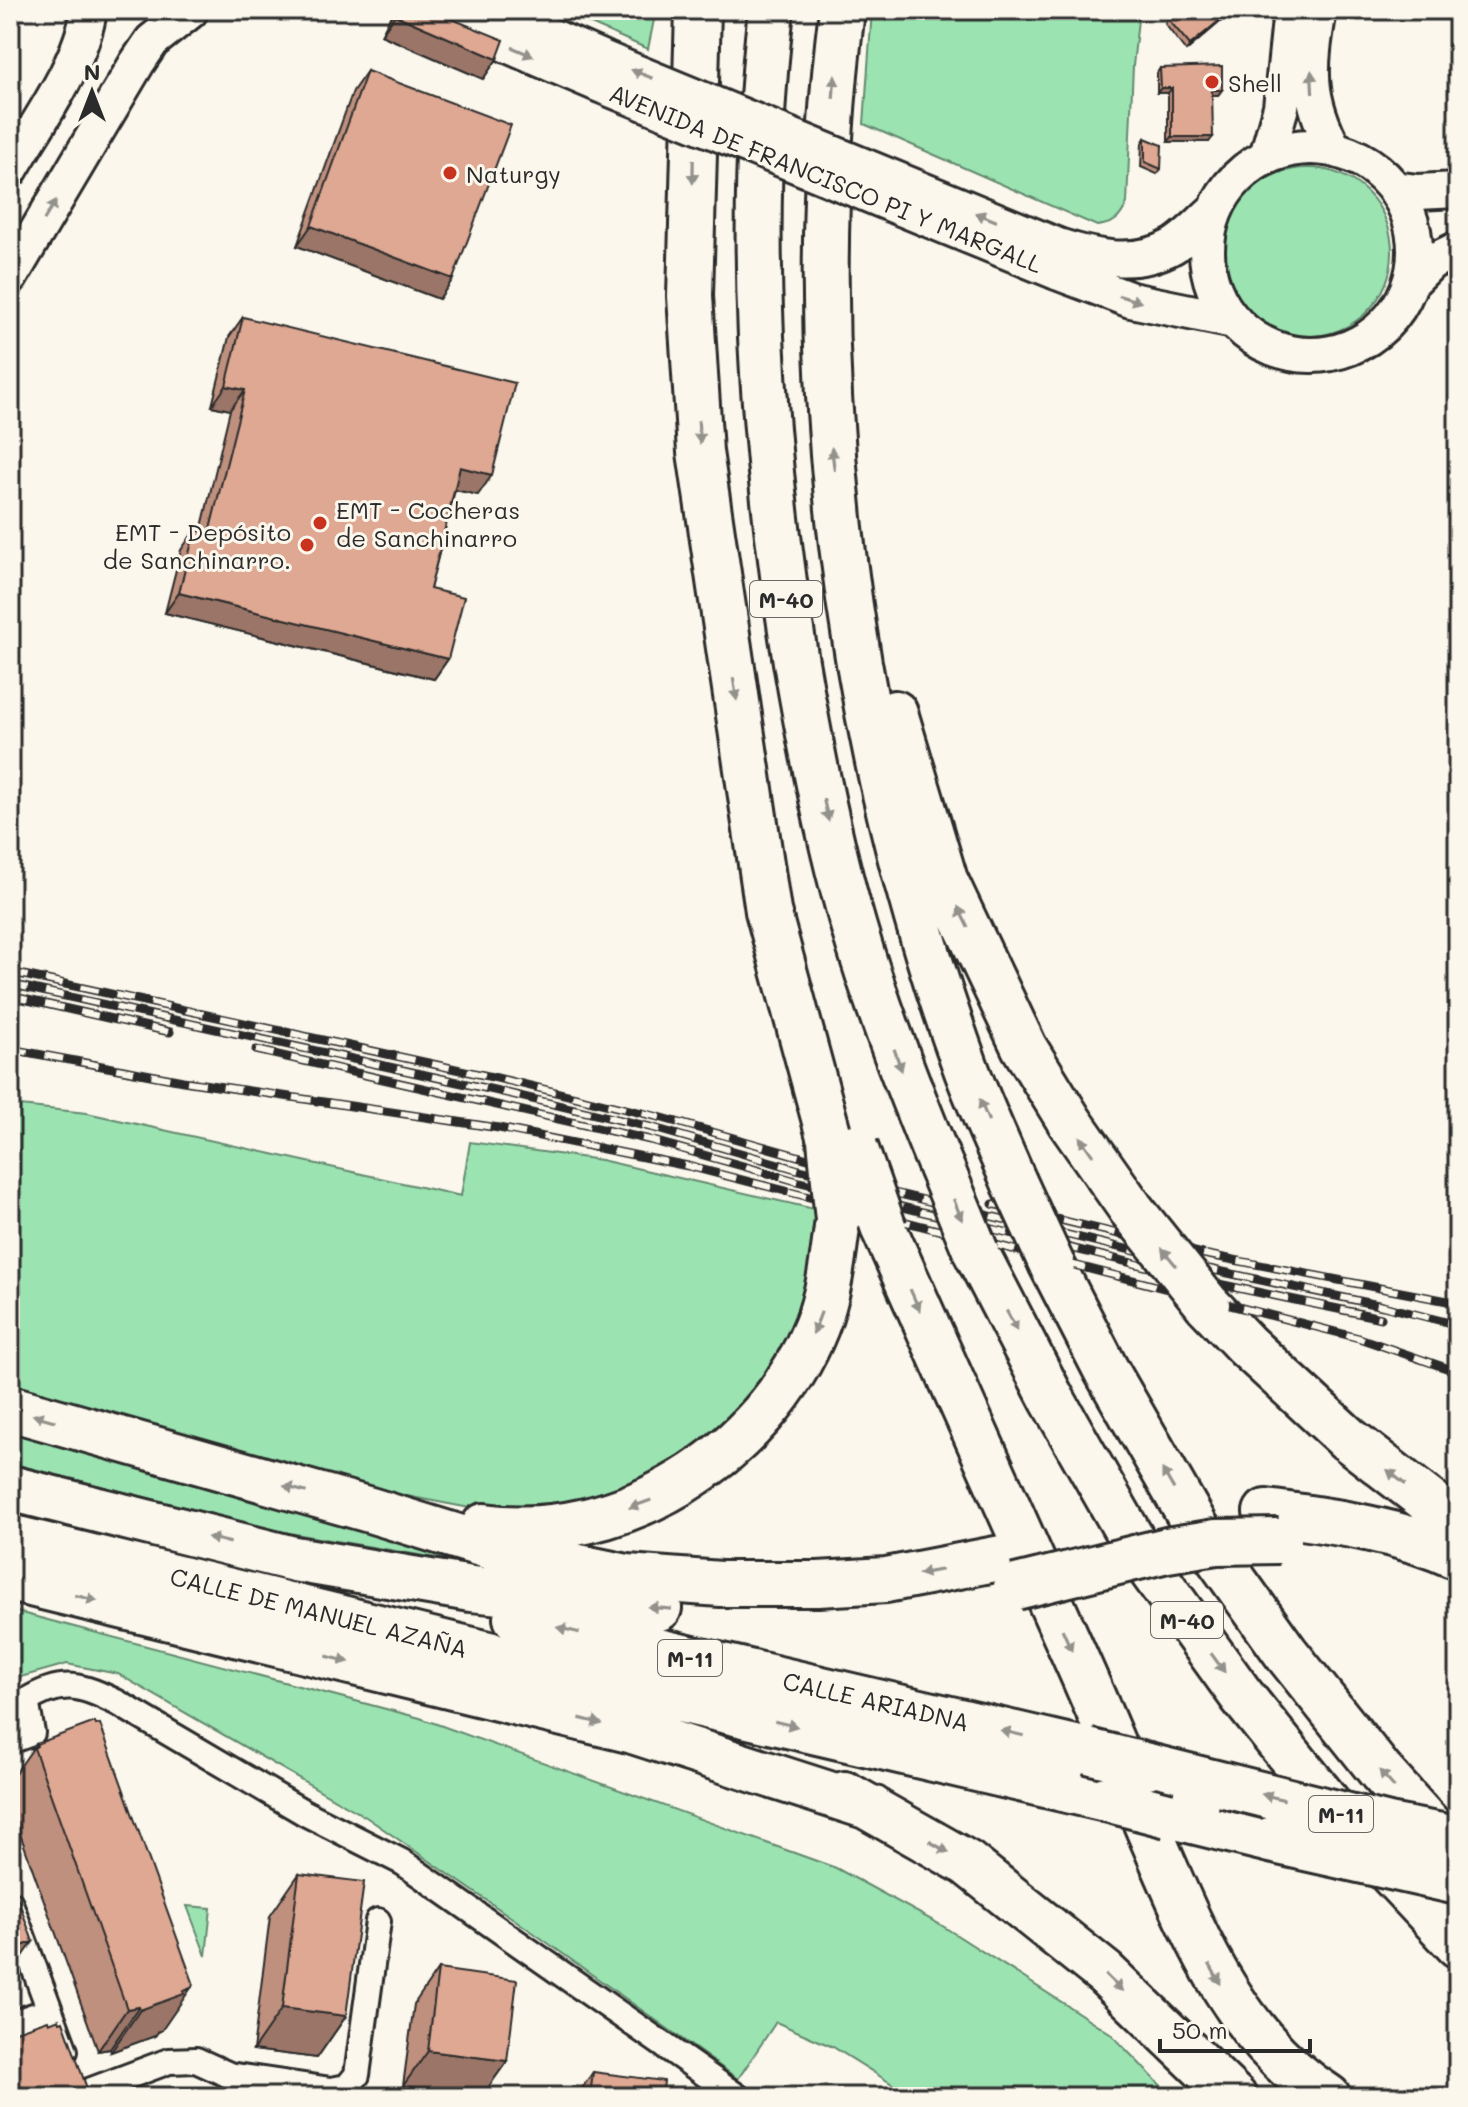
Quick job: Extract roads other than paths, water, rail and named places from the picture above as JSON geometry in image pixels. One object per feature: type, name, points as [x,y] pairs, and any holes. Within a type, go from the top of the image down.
[{"type":"highway","points":[[698,10],[690,296],[700,452],[745,755],[842,1143],[884,1229],[1078,1662],[1181,1904],[1216,1978],[1263,2041],[1316,2090],[1328,2097]]},
{"type":"highway","points":[[754,10],[741,188],[743,340],[754,488],[775,620],[810,743]]},
{"type":"highway","name":"M-40","points":[[771,10],[758,192],[758,315],[785,596],[810,743],[854,928],[907,1083],[976,1252],[1052,1399],[1143,1559],[1241,1695],[1343,1822],[1458,1945]]},
{"type":"highway","name":"M-40","points":[[842,10],[827,190],[824,286],[831,449],[860,665],[890,810],[920,925],[967,1071],[1052,1265],[1106,1370],[1196,1527],[1286,1653],[1381,1772],[1458,1858]]},
{"type":"highway","points":[[843,536],[945,880],[1024,1047],[1070,1122],[1131,1209],[1207,1304],[1246,1345],[1348,1439],[1458,1524]]},
{"type":"highway","points":[[370,1510],[514,1530],[566,1526],[608,1516],[655,1499],[697,1473],[734,1442],[767,1407],[793,1371],[815,1329],[829,1289],[838,1220],[842,1143]]},
{"type":"highway","points":[[10,1408],[507,1552],[627,1577],[721,1584],[818,1584],[1011,1572],[1216,1542],[1273,1526],[1355,1524],[1439,1548],[1458,1557]]},
{"type":"highway","name":"CALLE DE MANUEL AZAÑA","points":[[10,1488],[294,1559]]},
{"type":"highway","points":[[1273,1526],[1458,1588]]},
{"type":"highway","name":"CALLE DE MANUEL AZAÑA","points":[[10,1537],[628,1688]]},
{"type":"highway","points":[[294,1559],[471,1589],[696,1612],[776,1614],[892,1608],[1011,1572]]},
{"type":"highway","name":"CALLE ARIADNA","points":[[294,1559],[351,1580],[1088,1751],[1389,1826],[1458,1839]]},
{"type":"highway","points":[[10,1579],[633,1731],[872,1808]]},
{"type":"highway","points":[[628,1688],[730,1734],[872,1808],[967,1863],[1105,1973],[1234,2097]]},
{"type":"highway","name":"CALLE ARIADNA","points":[[628,1688],[1458,1882]]},
{"type":"street","points":[[10,170],[71,64],[84,35],[89,10]]},
{"type":"street","points":[[169,10],[192,10]]},
{"type":"street","points":[[10,277],[137,63],[152,41],[192,10]]},
{"type":"street","name":"AVENIDA DE FRANCISCO PI Y MARGALL","points":[[426,10],[601,72],[1057,259],[1131,300],[1234,321]]},
{"type":"street","name":"AVENIDA DE FRANCISCO PI Y MARGALL","points":[[491,10],[601,72]]},
{"type":"street","points":[[1267,156],[1281,107],[1291,10]]},
{"type":"street","points":[[1319,10],[1310,73],[1311,93],[1334,149]]},
{"type":"street","points":[[1410,283],[1414,252],[1405,206],[1395,189],[1378,171],[1334,149],[1300,147],[1267,156],[1237,179],[1216,209],[1208,238],[1209,268],[1218,296],[1234,321],[1259,342],[1281,351],[1308,355],[1334,354],[1358,343],[1381,328],[1398,307],[1410,283],[1431,262],[1458,249]]},
{"type":"street","points":[[1395,189],[1417,192],[1458,190]]},
{"type":"street","name":"AVENIDA DE FRANCISCO PI Y MARGALL","points":[[1057,259],[1092,256],[1134,260],[1173,246],[1216,209]]},
{"type":"street","points":[[10,1741],[32,1733],[18,1704],[46,1688],[69,1686],[92,1690],[305,1813],[402,1862],[738,2097]]},
{"type":"street","points":[[10,1903],[81,2096],[169,2061],[196,2060],[229,2075],[331,2090],[347,2087],[357,2075],[378,1921]]},
{"type":"street","points":[[10,2024],[48,2011]]},
{"type":"railway","points":[[10,972],[497,1078],[659,1117],[822,1163]]},
{"type":"railway","points":[[10,984],[494,1090],[654,1128],[796,1169],[1209,1269],[1458,1325]]},
{"type":"railway","points":[[10,996],[170,1032]]},
{"type":"railway","points":[[10,1049],[183,1081],[499,1128],[688,1166],[1359,1338],[1458,1372]]},
{"type":"railway","points":[[256,1050],[650,1140],[796,1181],[1214,1283],[1381,1318]]},
{"type":"railway","points":[[993,1204],[1203,1254],[1458,1303]]},
{"type":"place","name":"Shell","points":[[1212,82]]},
{"type":"place","name":"Naturgy","points":[[450,173]]},
{"type":"place","name":"EMT - Cocheras de Sanchinarro","points":[[320,523]]},
{"type":"place","name":"EMT - Depósito de Sanchinarro.","points":[[307,545]]}]
